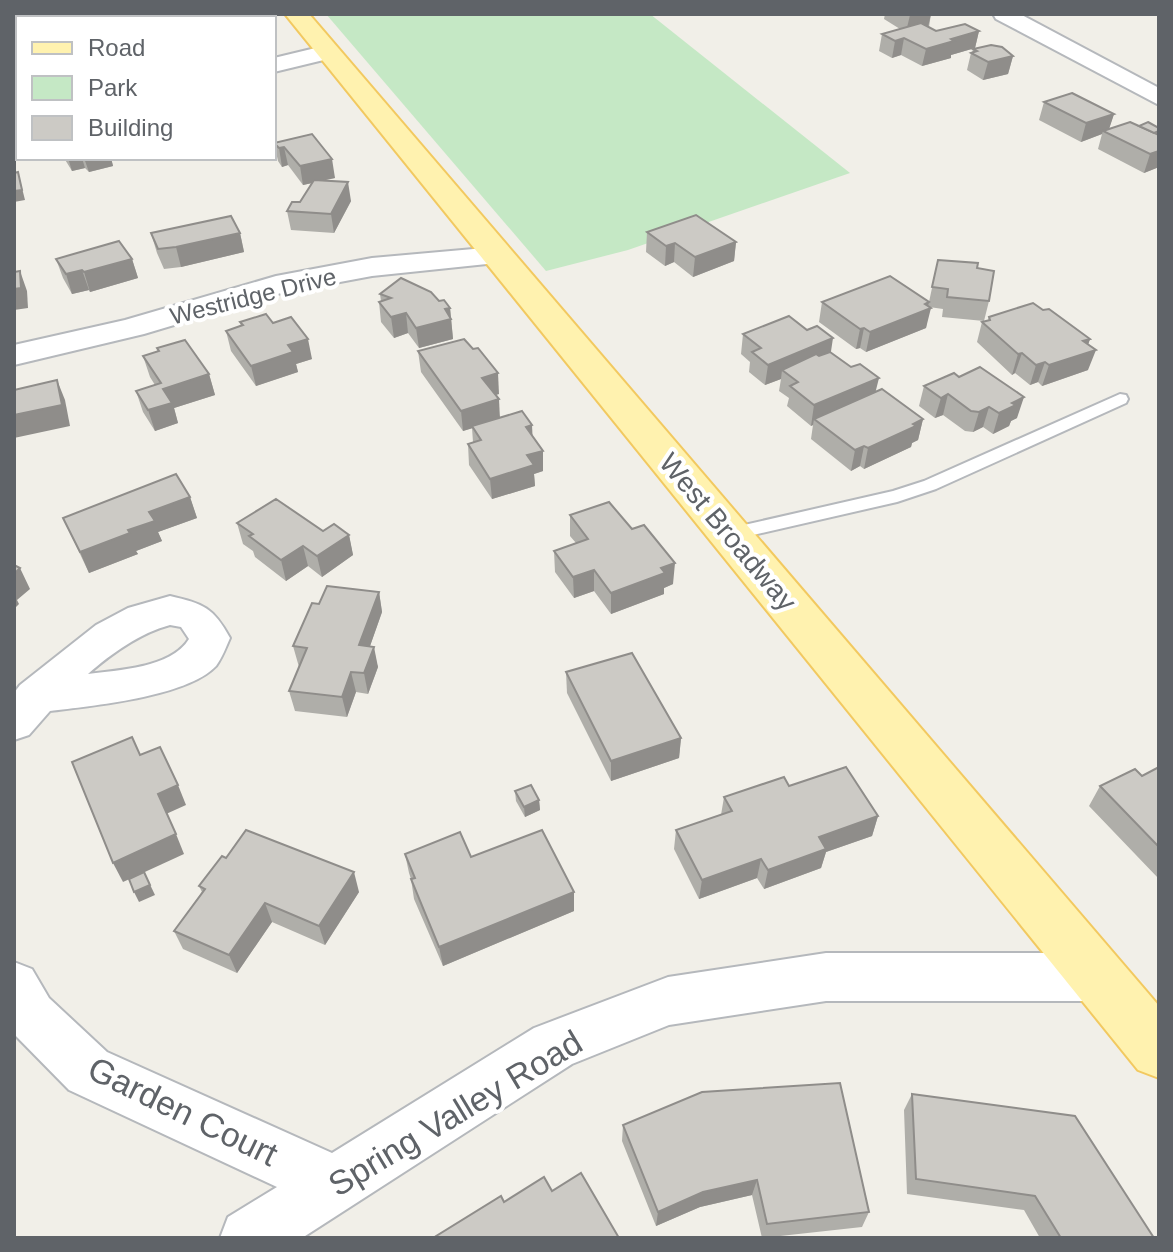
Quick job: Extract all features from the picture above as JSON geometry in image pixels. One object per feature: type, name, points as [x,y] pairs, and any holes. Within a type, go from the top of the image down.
[{"type":"main road","name":"West Broadway","points":[[297,14],[1159,1050]]},
{"type":"street","points":[[1004,14],[1159,98]]},
{"type":"street","points":[[276,65],[328,52]]},
{"type":"street","name":"Westridge Drive","points":[[14,355],[133,327],[276,285],[372,267],[496,256]]},
{"type":"street","name":"Spring Valley Road","points":[[249,1238],[553,1046],[668,1001],[826,977],[1098,977]]},
{"type":"street","name":"Garden Court","points":[[14,986],[31,1015],[88,1071],[335,1184]]},
{"type":"lane","points":[[731,534],[897,496],[930,485],[1120,399]]},
{"type":"green space","points":[[326,14],[650,14],[850,173],[628,250],[546,271]]},
{"type":"building","points":[[921,23],[936,31],[965,24],[979,31],[926,49],[904,38],[895,41],[882,34]]},
{"type":"building","points":[[991,45],[1002,47],[1013,56],[988,62],[971,53],[977,51],[973,49]]},
{"type":"building","points":[[1072,93],[1114,114],[1086,123],[1044,102]]},
{"type":"building","points":[[1130,122],[1159,135],[1159,151],[1150,154],[1103,131]]},
{"type":"building","points":[[1148,122],[1159,131],[1154,133],[1139,126]]},
{"type":"building","points":[[312,134],[332,159],[300,166],[276,143]]},
{"type":"building","points":[[18,172],[22,190],[14,191],[14,173]]},
{"type":"building","points":[[314,180],[348,182],[331,214],[287,211],[292,202],[300,202]]},
{"type":"building","points":[[696,215],[736,242],[695,257],[675,243],[666,246],[647,232]]},
{"type":"building","points":[[231,216],[240,233],[158,249],[151,233]]},
{"type":"building","points":[[119,241],[132,259],[66,274],[56,259]]},
{"type":"building","points":[[938,260],[978,263],[977,268],[994,271],[989,301],[947,297],[948,289],[932,287]]},
{"type":"building","points":[[20,271],[21,288],[14,289],[14,272]]},
{"type":"building","points":[[890,276],[929,302],[925,304],[931,308],[870,332],[860,329],[822,302]]},
{"type":"building","points":[[401,278],[431,292],[439,301],[444,300],[450,308],[445,309],[451,319],[416,328],[406,313],[391,317],[379,302],[391,298],[380,294]]},
{"type":"building","points":[[1033,303],[1043,310],[1049,309],[1090,339],[1083,341],[1096,350],[1049,365],[1045,362],[1036,365],[1022,353],[1018,354],[982,322]]},
{"type":"building","points":[[266,314],[273,323],[291,317],[308,339],[288,345],[293,352],[251,366],[226,331],[243,325],[240,322]]},
{"type":"building","points":[[789,316],[807,330],[817,326],[833,338],[768,365],[752,352],[761,348],[743,334]]},
{"type":"building","points":[[464,339],[473,349],[478,348],[498,373],[482,378],[499,399],[461,411],[418,351]]},
{"type":"building","points":[[185,340],[209,374],[163,389],[172,403],[148,410],[136,391],[161,383],[143,356],[159,351],[157,348]]},
{"type":"building","points":[[830,352],[851,367],[860,364],[879,378],[814,405],[790,386],[798,382],[782,370],[816,354],[819,356]]},
{"type":"building","points":[[980,367],[1024,397],[1012,403],[1016,405],[999,413],[989,407],[979,412],[971,411],[948,394],[941,398],[924,386],[954,373],[959,377]]},
{"type":"building","points":[[57,380],[62,405],[14,415],[14,390]]},
{"type":"building","points":[[882,389],[923,419],[913,424],[916,426],[868,448],[864,446],[855,450],[814,419]]},
{"type":"building","points":[[522,411],[532,425],[526,427],[543,451],[527,455],[534,465],[490,479],[468,444],[481,440],[472,426]]},
{"type":"building","points":[[176,474],[190,497],[149,512],[155,521],[80,552],[63,518]]},
{"type":"building","points":[[276,499],[323,531],[334,524],[349,535],[317,556],[303,546],[281,560],[237,523]]},
{"type":"building","points":[[609,502],[632,529],[644,525],[675,563],[661,568],[665,573],[611,593],[594,570],[573,577],[554,551],[588,539],[570,515]]},
{"type":"building","points":[[327,586],[379,592],[359,645],[374,647],[364,673],[351,672],[342,697],[289,691],[307,648],[293,646],[312,603],[319,604]]},
{"type":"building","points":[[632,653],[681,738],[611,761],[566,672]]},
{"type":"building","points":[[132,737],[140,755],[160,747],[178,785],[158,794],[176,834],[113,863],[72,762]]},
{"type":"building","points":[[846,767],[878,816],[819,837],[826,849],[768,870],[761,859],[702,880],[676,830],[732,811],[724,797],[784,777],[789,786]]},
{"type":"building","points":[[1159,767],[1159,847],[1100,786],[1135,769],[1142,776]]},
{"type":"building","points":[[531,785],[539,800],[524,807],[515,791]]},
{"type":"building","points":[[246,830],[354,872],[319,926],[265,903],[229,955],[174,931],[205,889],[199,886],[222,856],[226,858]]},
{"type":"building","points":[[542,830],[574,892],[439,947],[411,879],[415,878],[405,854],[460,832],[471,857]]},
{"type":"building","points":[[144,872],[150,885],[134,892],[129,879]]},
{"type":"building","points":[[840,1083],[869,1212],[767,1224],[757,1180],[703,1192],[658,1212],[623,1125],[702,1092]]},
{"type":"building","points":[[912,1094],[1075,1116],[1154,1238],[1061,1238],[1035,1196],[916,1179]]},
{"type":"building","points":[[581,1173],[619,1238],[433,1238],[501,1196],[504,1202],[544,1177],[552,1191]]}]
